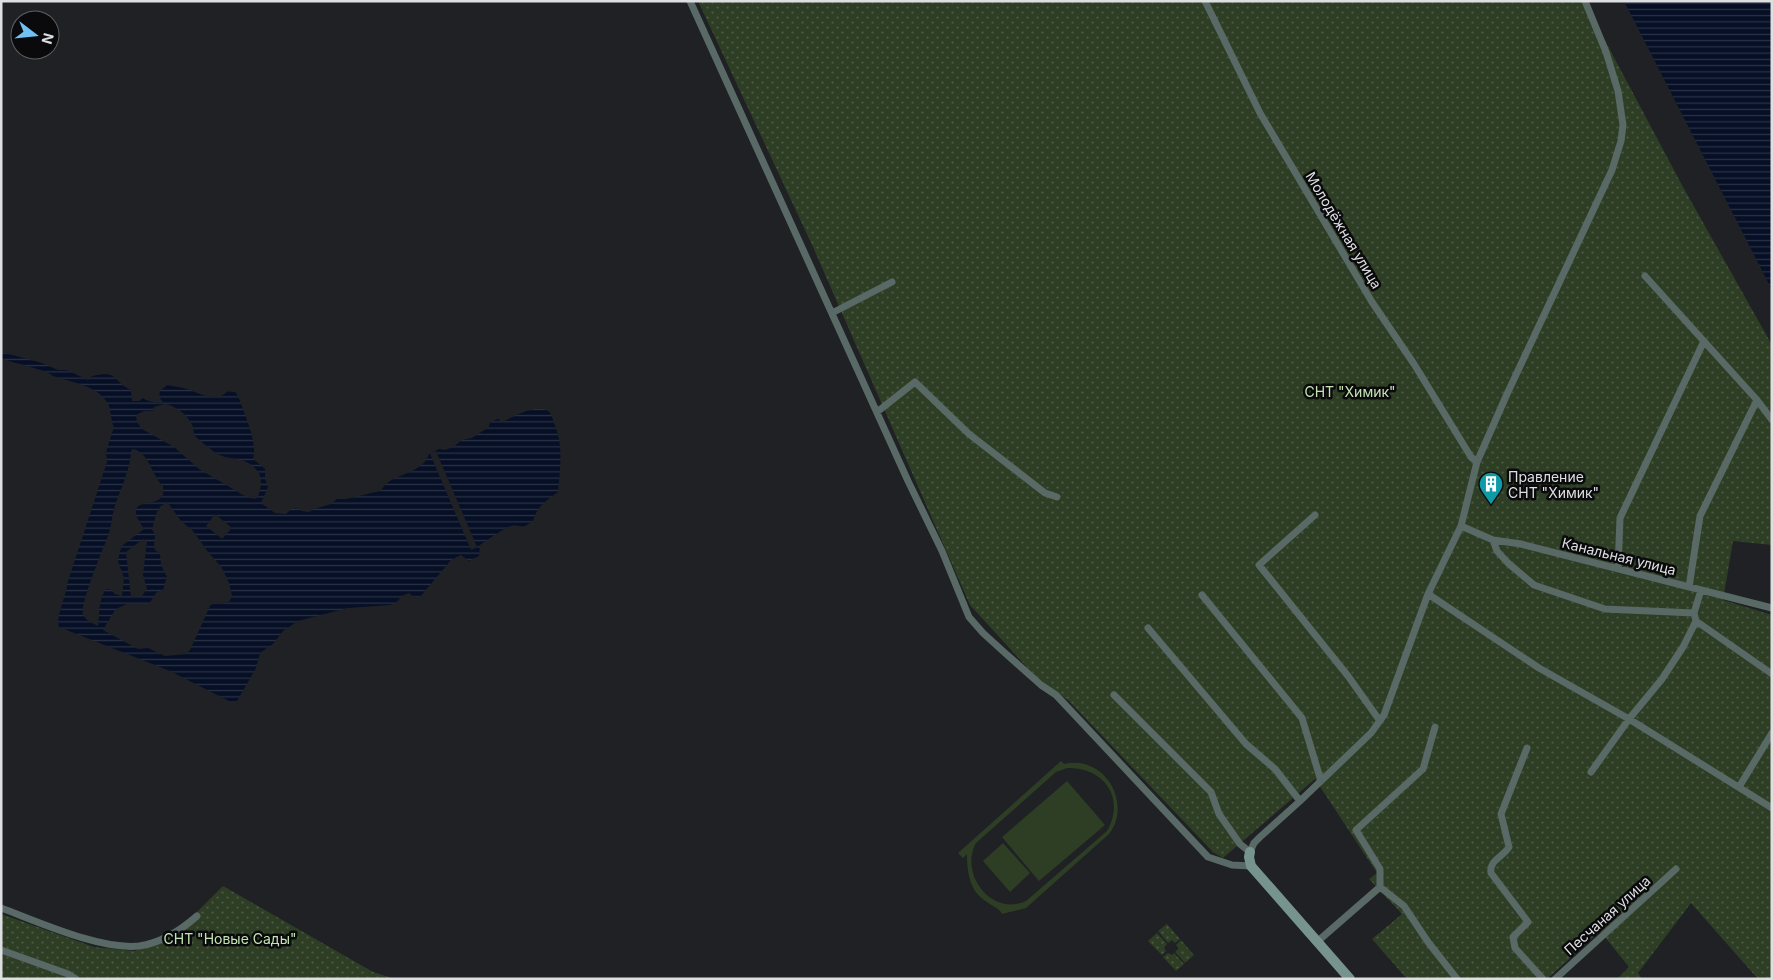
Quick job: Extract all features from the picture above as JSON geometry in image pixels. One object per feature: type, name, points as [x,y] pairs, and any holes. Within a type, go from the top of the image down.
[{"type":"street","points":[[690,1],[942,551],[969,617],[982,633],[1041,685],[1056,694],[1208,857],[1232,864],[1251,866]]},
{"type":"street","name":"Молодёжная улица","points":[[1205,1],[1260,113],[1372,302],[1414,364],[1471,457],[1477,462]]},
{"type":"street","points":[[1350,979],[1251,866],[1250,852],[1254,843],[1371,733],[1384,715],[1428,594],[1461,526],[1477,462],[1612,170],[1621,141],[1623,125],[1618,91],[1606,52],[1585,1]]},
{"type":"street","points":[[1645,276],[1757,400],[1772,420]]},
{"type":"street","points":[[832,313],[892,282]]},
{"type":"street","points":[[1618,568],[1620,518],[1704,341]]},
{"type":"street","points":[[877,412],[915,382],[969,434],[1044,493],[1057,497]]},
{"type":"street","points":[[1689,587],[1700,516],[1757,400]]},
{"type":"street","points":[[1315,515],[1259,565],[1348,676],[1380,721]]},
{"type":"street","name":"Канальная улица","points":[[1461,526],[1493,540],[1521,544],[1772,608]]},
{"type":"street","points":[[1493,540],[1497,552],[1534,585],[1605,609],[1694,612]]},
{"type":"street","points":[[1591,772],[1629,719],[1662,679],[1683,647],[1696,621],[1694,612],[1701,590]]},
{"type":"street","points":[[1428,594],[1538,668],[1629,719],[1772,808]]},
{"type":"street","points":[[1202,595],[1302,718],[1321,781]]},
{"type":"street","points":[[1696,621],[1772,674]]},
{"type":"street","points":[[1148,628],[1246,744],[1275,769],[1300,801]]},
{"type":"street","points":[[1114,695],[1211,792],[1219,814],[1240,844],[1250,852]]},
{"type":"street","points":[[1318,941],[1380,887],[1380,869],[1356,830],[1423,769],[1435,727]]},
{"type":"street","points":[[1739,787],[1772,733]]},
{"type":"street","points":[[1528,748],[1501,814],[1510,847],[1490,867],[1491,873],[1528,922],[1513,936],[1515,948],[1543,979]]},
{"type":"street","name":"Песчаная улица","points":[[1555,979],[1676,869]]},
{"type":"street","points":[[1380,887],[1404,906],[1428,942],[1457,979]]},
{"type":"street","points":[[1,908],[92,941],[128,946],[140,946],[168,936],[184,928],[197,916]]},
{"type":"street","points":[[1,950],[68,974],[76,979]]},
{"type":"green space","name":"СНТ \"Химик\"","points":[[698,1],[1584,1],[1683,187],[1772,345],[1772,545],[1733,541],[1723,600],[1772,615],[1772,979],[1758,979],[1691,903],[1638,973],[1642,979],[1617,979],[1629,967],[1600,931],[1547,979],[1407,979],[1372,939],[1402,914],[1369,879],[1377,873],[1315,779],[1223,858],[1213,852],[1069,701],[1035,676],[970,605],[813,247]]},
{"type":"green space","points":[[1061,761],[1064,764],[1078,763],[1091,766],[1102,774],[1116,796],[1118,809],[1116,822],[1109,834],[1026,908],[1002,914],[981,898],[971,881],[967,854],[963,858],[958,853]],"holes":[[[1067,768],[1080,769],[1092,773],[1101,779],[1108,787],[1112,796],[1114,807],[1107,831],[1026,901],[1013,904],[1001,903],[990,898],[975,879],[972,855],[976,843],[1056,772]]]},
{"type":"green space","points":[[1067,781],[1105,825],[1039,881],[1002,837]]},
{"type":"green space","points":[[1003,843],[1030,873],[1010,892],[983,861]]},
{"type":"green space","name":"СНТ \"Новые Сады\"","points":[[223,886],[373,972],[395,979],[1,979],[1,914],[94,947],[134,951],[173,936]]},
{"type":"green space","points":[[1167,924],[1180,939],[1175,943],[1172,940],[1168,943],[1158,931]]},
{"type":"green space","points":[[1157,933],[1167,944],[1164,948],[1166,951],[1162,955],[1148,941]]},
{"type":"green space","points":[[1181,940],[1194,955],[1185,963],[1175,952],[1179,948],[1176,945]]},
{"type":"green space","points":[[1168,953],[1172,955],[1174,953],[1184,964],[1176,971],[1163,957]]},
{"type":"water","points":[[1624,1],[1772,1],[1772,290]]},
{"type":"water","points":[[1,352],[42,363],[58,370],[67,370],[88,380],[92,376],[111,375],[131,390],[132,401],[139,401],[143,398],[152,402],[163,402],[159,397],[160,391],[167,385],[211,397],[223,395],[228,391],[235,392],[252,436],[254,444],[253,459],[265,469],[265,479],[268,487],[261,503],[275,513],[286,514],[291,509],[296,508],[309,512],[331,504],[337,499],[346,499],[380,491],[387,483],[417,468],[426,460],[429,454],[439,449],[445,450],[462,440],[472,438],[489,427],[490,422],[498,419],[502,422],[533,409],[549,412],[557,432],[560,457],[558,492],[546,501],[529,524],[507,527],[480,545],[479,556],[469,561],[461,555],[451,560],[420,597],[415,598],[409,593],[401,596],[398,601],[391,605],[348,608],[298,621],[283,631],[273,644],[260,653],[256,668],[237,701],[229,701],[170,671],[59,627],[58,623],[68,581],[107,462],[106,452],[114,427],[109,405],[102,396],[91,388],[1,358]],"holes":[[[165,404],[177,409],[185,414],[190,421],[195,436],[218,455],[242,460],[253,466],[261,478],[257,498],[254,499],[243,495],[199,469],[174,447],[142,429],[137,422],[136,415],[144,411],[153,411],[154,407]],[[133,449],[138,451],[147,459],[163,486],[163,495],[161,498],[142,504],[136,509],[137,518],[144,529],[123,545],[120,551],[118,561],[124,578],[122,596],[115,594],[110,589],[106,589],[100,603],[98,626],[84,616],[84,604],[109,533],[115,507],[128,471],[131,451]],[[168,503],[181,521],[193,531],[222,568],[229,583],[232,596],[228,602],[213,603],[210,606],[190,650],[186,654],[165,656],[148,648],[138,649],[103,630],[115,610],[127,604],[149,604],[156,593],[163,590],[167,577],[161,565],[160,554],[155,550],[155,535],[152,529],[158,509]],[[143,539],[147,541],[143,575],[147,589],[142,596],[131,597],[126,552]]]},
{"type":"pier","points":[[436,451],[477,547],[471,550],[430,454]]},
{"type":"pier","points":[[215,514],[232,528],[222,539],[206,526]]},
{"type":"place","name":"Правление СНТ \"Химик\"","points":[[1491,505]]}]
